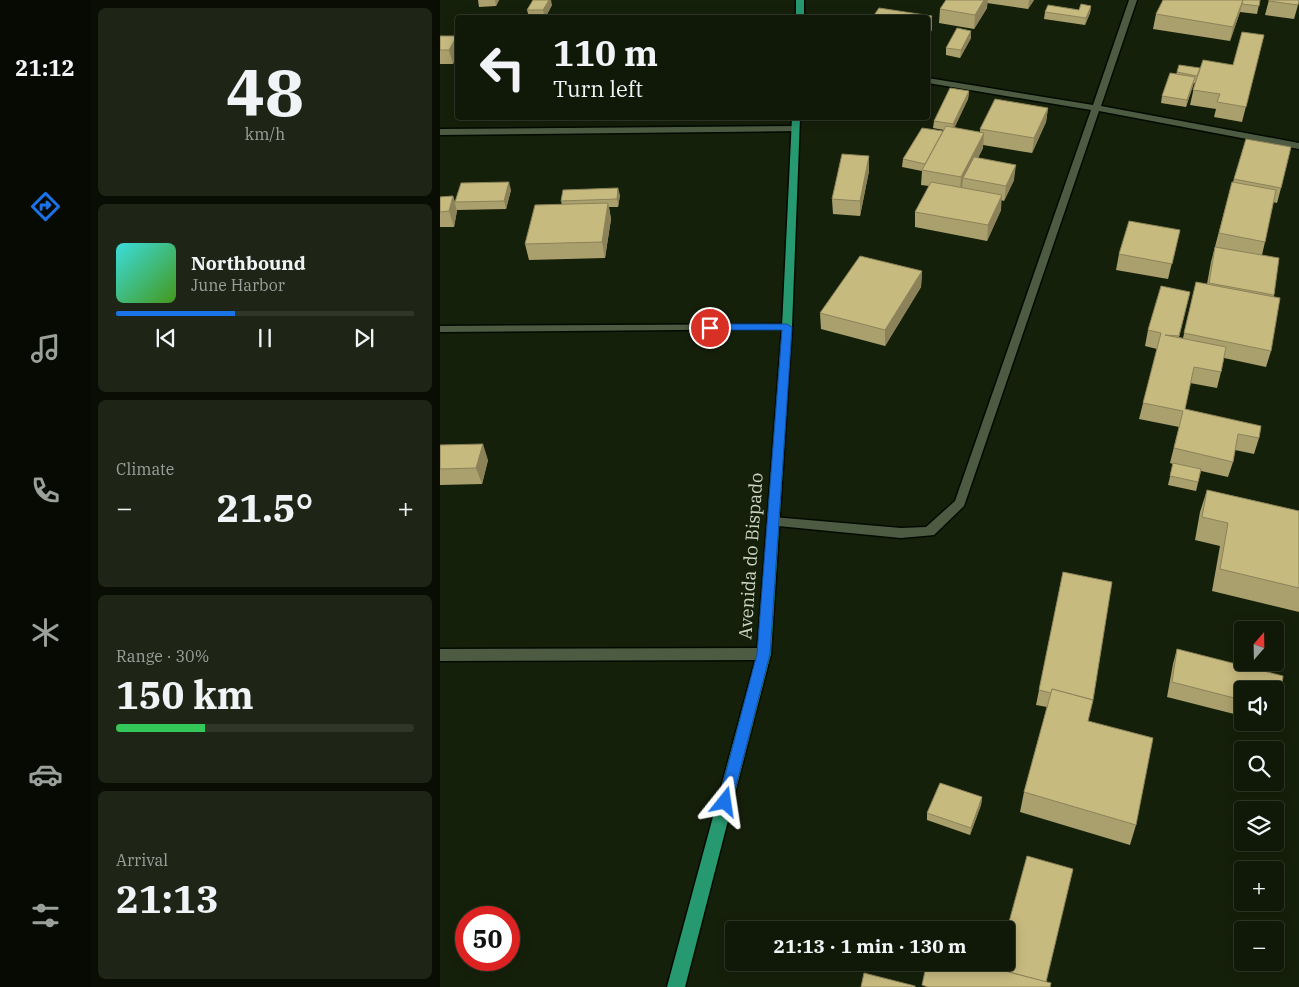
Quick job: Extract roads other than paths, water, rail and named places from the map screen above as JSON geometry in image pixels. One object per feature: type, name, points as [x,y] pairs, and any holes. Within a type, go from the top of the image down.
[{"type":"main road","points":[[800,0],[800,15]]},
{"type":"main road","name":"Avenida do Bispado","points":[[676,987],[764,654],[787,327],[796,124]]},
{"type":"lane","points":[[773,522],[901,533],[929,532],[960,503],[1133,0]]},
{"type":"lane","points":[[930,80],[1096,108],[1299,146]]},
{"type":"lane","points":[[440,132],[796,124]]},
{"type":"lane","points":[[440,329],[787,327]]},
{"type":"lane","points":[[440,655],[764,654]]}]
